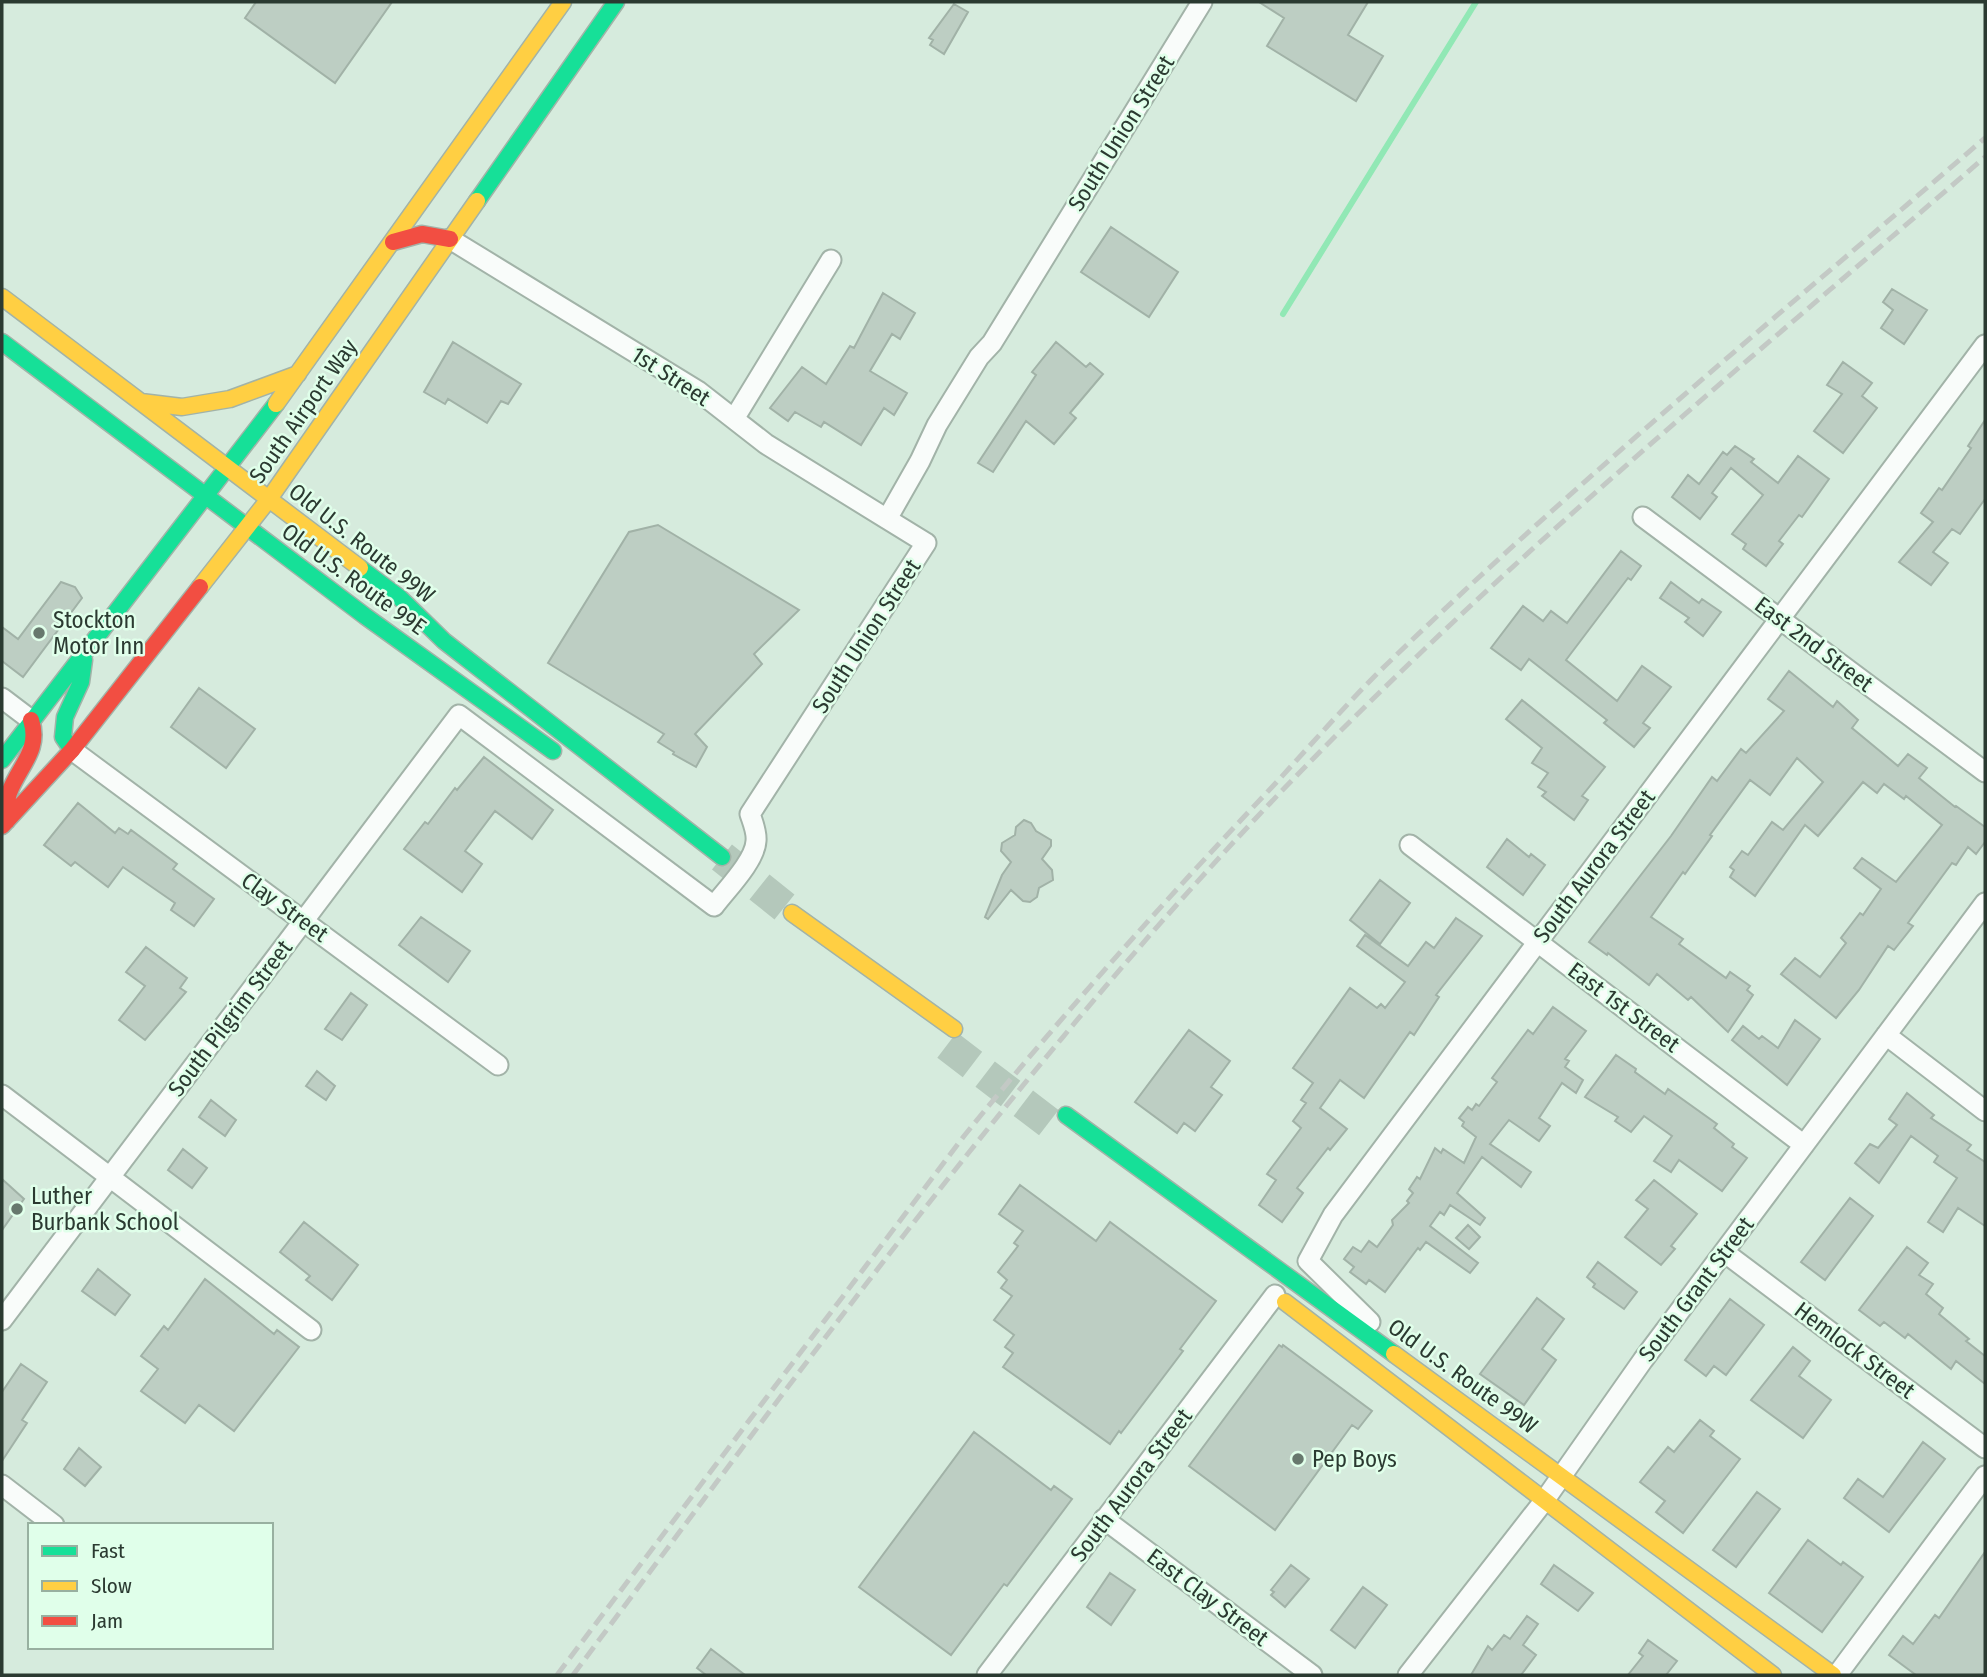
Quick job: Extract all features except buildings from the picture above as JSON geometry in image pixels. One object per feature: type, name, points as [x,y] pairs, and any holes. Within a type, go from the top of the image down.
[{"type":"main road","name":"South Airport Way","points":[[2,760],[298,374],[563,2]]},
{"type":"main road","name":"South Airport Way","points":[[4,823],[72,750],[270,499],[616,2]]},
{"type":"main road","points":[[393,242],[416,234],[431,233],[450,239]]},
{"type":"main road","name":"Old U.S. Route 99W","points":[[2,297],[400,598],[444,641],[722,857]]},
{"type":"main road","name":"Old U.S. Route 99E","points":[[2,342],[365,617],[561,757]]},
{"type":"main road","points":[[139,401],[183,407],[230,398],[298,374]]},
{"type":"main road","points":[[72,750],[64,737],[65,717],[81,682],[86,651]]},
{"type":"main road","points":[[4,823],[8,796],[31,755],[35,738],[35,728],[31,720]]},
{"type":"main road","points":[[792,913],[954,1028]]},
{"type":"main road","name":"Old U.S. Route 99W","points":[[1066,1115],[1835,1675]]},
{"type":"main road","name":"Old U.S. Route 99W","points":[[1270,1291],[1773,1675]]},
{"type":"street","name":"South Union Street","points":[[459,715],[714,906],[749,861],[755,847],[757,838],[750,814],[926,543],[887,519],[937,425],[979,356],[992,343],[1202,2]]},
{"type":"street","name":"1st Street","points":[[450,239],[698,391],[766,444],[887,519]]},
{"type":"street","points":[[734,419],[831,260]]},
{"type":"street","name":"South Aurora Street","points":[[1424,1377],[1308,1261],[1333,1216],[1985,345]]},
{"type":"street","name":"East 2nd Street","points":[[1643,517],[1985,772]]},
{"type":"street","points":[[2,698],[31,720]]},
{"type":"street","name":"South Pilgrim Street","points":[[2,1320],[459,715]]},
{"type":"street","name":"Clay Street","points":[[72,750],[498,1065]]},
{"type":"street","name":"East 1st Street","points":[[1410,845],[1804,1145]]},
{"type":"street","name":"South Grant Street","points":[[1408,1675],[1544,1501],[1643,1360],[1985,903]]},
{"type":"street","points":[[1886,1035],[1985,1111]]},
{"type":"street","points":[[2,1095],[312,1330]]},
{"type":"street","name":"Hemlock Street","points":[[1724,1252],[1985,1448]]},
{"type":"street","name":"South Aurora Street","points":[[987,1675],[1270,1291]]},
{"type":"street","points":[[1835,1675],[1985,1476]]},
{"type":"street","points":[[2,1485],[51,1523]]},
{"type":"street","name":"East Clay Street","points":[[1104,1519],[1311,1675]]},
{"type":"waterway","points":[[1283,314],[1476,2]]},
{"type":"tunnel","points":[[722,857],[792,913]]},
{"type":"tunnel","points":[[947,1045],[1061,1132]]},
{"type":"railway","points":[[557,1675],[964,1136],[1115,958],[1343,709],[1458,596],[1606,463],[1985,138]]},
{"type":"railway","points":[[573,1675],[819,1345],[988,1129],[1075,1022],[1257,817],[1431,643],[1521,560],[1705,397],[1985,157]]},
{"type":"traffic: fast","points":[[477,201],[616,2]]},
{"type":"traffic: fast","points":[[2,342],[365,616],[553,751]]},
{"type":"traffic: fast","points":[[2,760],[276,404]]},
{"type":"traffic: fast","points":[[360,568],[400,598],[444,641],[722,857]]},
{"type":"traffic: fast","points":[[72,750],[63,737],[65,717],[81,682],[84,660]]},
{"type":"traffic: fast","points":[[1066,1115],[1394,1354]]},
{"type":"traffic: slow","points":[[276,404],[563,2]]},
{"type":"traffic: slow","points":[[200,587],[269,499],[477,201]]},
{"type":"traffic: slow","points":[[2,297],[360,568]]},
{"type":"traffic: slow","points":[[141,402],[182,407],[230,399],[298,374]]},
{"type":"traffic: slow","points":[[792,913],[954,1029]]},
{"type":"traffic: slow","points":[[1285,1302],[1773,1675]]},
{"type":"traffic: slow","points":[[1394,1354],[1833,1675]]},
{"type":"traffic: jam","points":[[393,242],[422,234],[450,239]]},
{"type":"traffic: jam","points":[[2,826],[72,750],[200,587]]},
{"type":"traffic: jam","points":[[7,821],[9,793],[31,749],[31,720]]},
{"type":"place","name":"Stockton Motor Inn","points":[[39,633]]},
{"type":"place","name":"Luther Burbank School","points":[[17,1209]]},
{"type":"place","name":"Pep Boys","points":[[1298,1459]]}]
